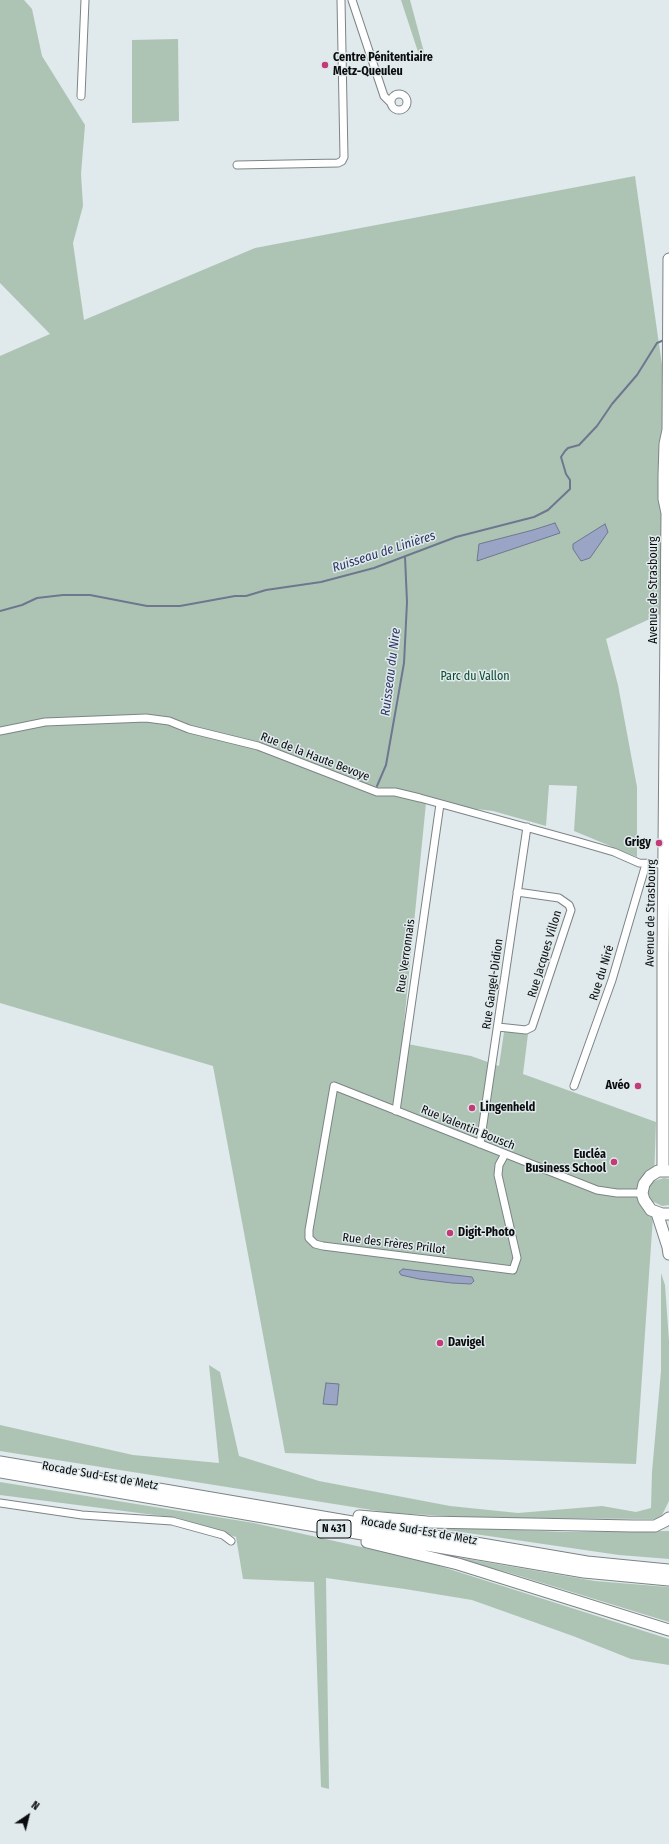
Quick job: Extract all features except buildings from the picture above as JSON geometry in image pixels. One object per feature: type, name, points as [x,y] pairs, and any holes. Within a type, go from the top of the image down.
[{"type":"main road","name":"Avenue de Strasbourg","points":[[666,1170],[666,957],[664,864],[668,509],[664,499],[664,476],[665,444],[668,432],[669,259]]},
{"type":"main road","points":[[666,1170],[654,1173],[647,1179],[642,1193],[647,1205],[657,1213],[669,1248]]},
{"type":"main road","points":[[657,1213],[669,1214]]},
{"type":"main road","name":"Rocade Sud-Est de Metz","points":[[0,1462],[584,1572],[669,1580]]},
{"type":"main road","name":"Rocade Sud-Est de Metz","points":[[0,1472],[587,1562],[669,1570]]},
{"type":"main road","points":[[277,1514],[442,1522],[654,1526],[669,1518]]},
{"type":"main road","points":[[277,1514],[458,1564],[669,1630]]},
{"type":"street","points":[[81,96],[85,0]]},
{"type":"street","points":[[237,165],[338,163],[342,161],[344,156],[342,0]]},
{"type":"street","points":[[352,0],[384,96],[390,102]]},
{"type":"street","name":"Rue de la Haute Bevoye","points":[[0,731],[45,722],[146,718],[169,721],[189,729],[258,746],[371,791],[395,792],[527,827],[596,847],[646,864],[664,864]]},
{"type":"street","name":"Rue Verronnais","points":[[396,1111],[440,804]]},
{"type":"street","name":"Rue Gangel-Didion","points":[[480,1144],[527,827]]},
{"type":"street","name":"Rue du Niré","points":[[574,1086],[612,980],[646,864]]},
{"type":"street","name":"Rue Jacques Villon","points":[[498,1027],[526,1030],[532,1027],[571,910],[569,905],[559,898],[517,892]]},
{"type":"street","name":"Rue Valentin Bousch","points":[[334,1086],[597,1190],[618,1193],[642,1193]]},
{"type":"street","name":"Rue des Frères Prillot","points":[[334,1086],[309,1230],[310,1238],[314,1244],[513,1270],[517,1258],[498,1175],[499,1165],[505,1154]]},
{"type":"street","points":[[0,1503],[82,1515],[172,1522],[223,1535],[231,1541]]},
{"type":"green space","name":"Parc du Vallon","points":[[0,0],[24,0],[32,9],[42,56],[85,125],[81,174],[83,206],[73,243],[84,320],[255,248],[635,176],[662,365],[663,613],[606,639],[618,685],[637,787],[637,857],[574,831],[577,786],[549,785],[546,826],[493,811],[426,803],[402,1043],[471,1056],[499,1066],[504,1032],[506,1030],[528,1034],[523,1074],[656,1122],[654,1181],[664,1178],[669,1179],[669,1205],[662,1206],[654,1202],[636,1464],[285,1453],[213,1066],[0,1003],[0,356],[50,334],[0,283]]},
{"type":"green space","points":[[401,0],[410,0],[425,56],[420,58]]},
{"type":"green space","points":[[178,39],[179,121],[132,123],[132,40]]},
{"type":"green space","points":[[661,1273],[665,1285],[669,1341],[669,1501],[660,1519],[486,1518],[391,1513],[0,1451],[0,1425],[133,1455],[219,1463],[209,1365],[220,1372],[239,1456],[319,1481],[450,1506],[518,1513],[602,1506],[636,1512],[651,1508],[652,1472],[661,1371]]},
{"type":"green space","points":[[0,1482],[254,1523],[424,1561],[669,1639],[669,1665],[631,1659],[573,1636],[472,1600],[326,1578],[329,1789],[321,1787],[314,1582],[243,1579],[236,1537],[178,1518],[0,1495]]},
{"type":"green space","points":[[447,1527],[565,1532],[669,1531],[669,1559],[619,1555],[447,1530]]},
{"type":"green space","points":[[462,1558],[595,1581],[669,1587],[669,1622],[510,1573],[461,1560]]},
{"type":"water","points":[[555,523],[560,533],[477,561],[479,544]]},
{"type":"water","points":[[605,524],[608,532],[590,558],[581,561],[573,549],[573,544]]},
{"type":"water","points":[[403,1269],[472,1277],[474,1281],[471,1284],[419,1279],[401,1275],[399,1272]]},
{"type":"water","points":[[326,1383],[339,1384],[337,1405],[323,1404]]},
{"type":"waterway","name":"Ruisseau de Linières","points":[[0,611],[22,605],[37,598],[63,595],[90,595],[147,606],[180,606],[235,596],[246,596],[266,590],[321,582],[374,568],[456,537],[534,517],[548,510],[570,489],[570,480],[566,474],[561,457],[565,451],[568,448],[579,445],[597,426],[612,404],[637,375],[657,343],[664,340]]},
{"type":"waterway","name":"Ruisseau du Nire","points":[[377,786],[386,765],[404,663],[407,602],[405,557]]},
{"type":"place","name":"Centre Pénitentiaire Metz-Queuleu","points":[[325,65]]},
{"type":"place","name":"Grigy","points":[[659,843]]},
{"type":"place","name":"Avéo","points":[[638,1086]]},
{"type":"place","name":"Lingenheld","points":[[472,1108]]},
{"type":"place","name":"Eucléa Business School","points":[[614,1162]]},
{"type":"place","name":"Digit-Photo","points":[[450,1233]]},
{"type":"place","name":"Davigel","points":[[440,1343]]}]
